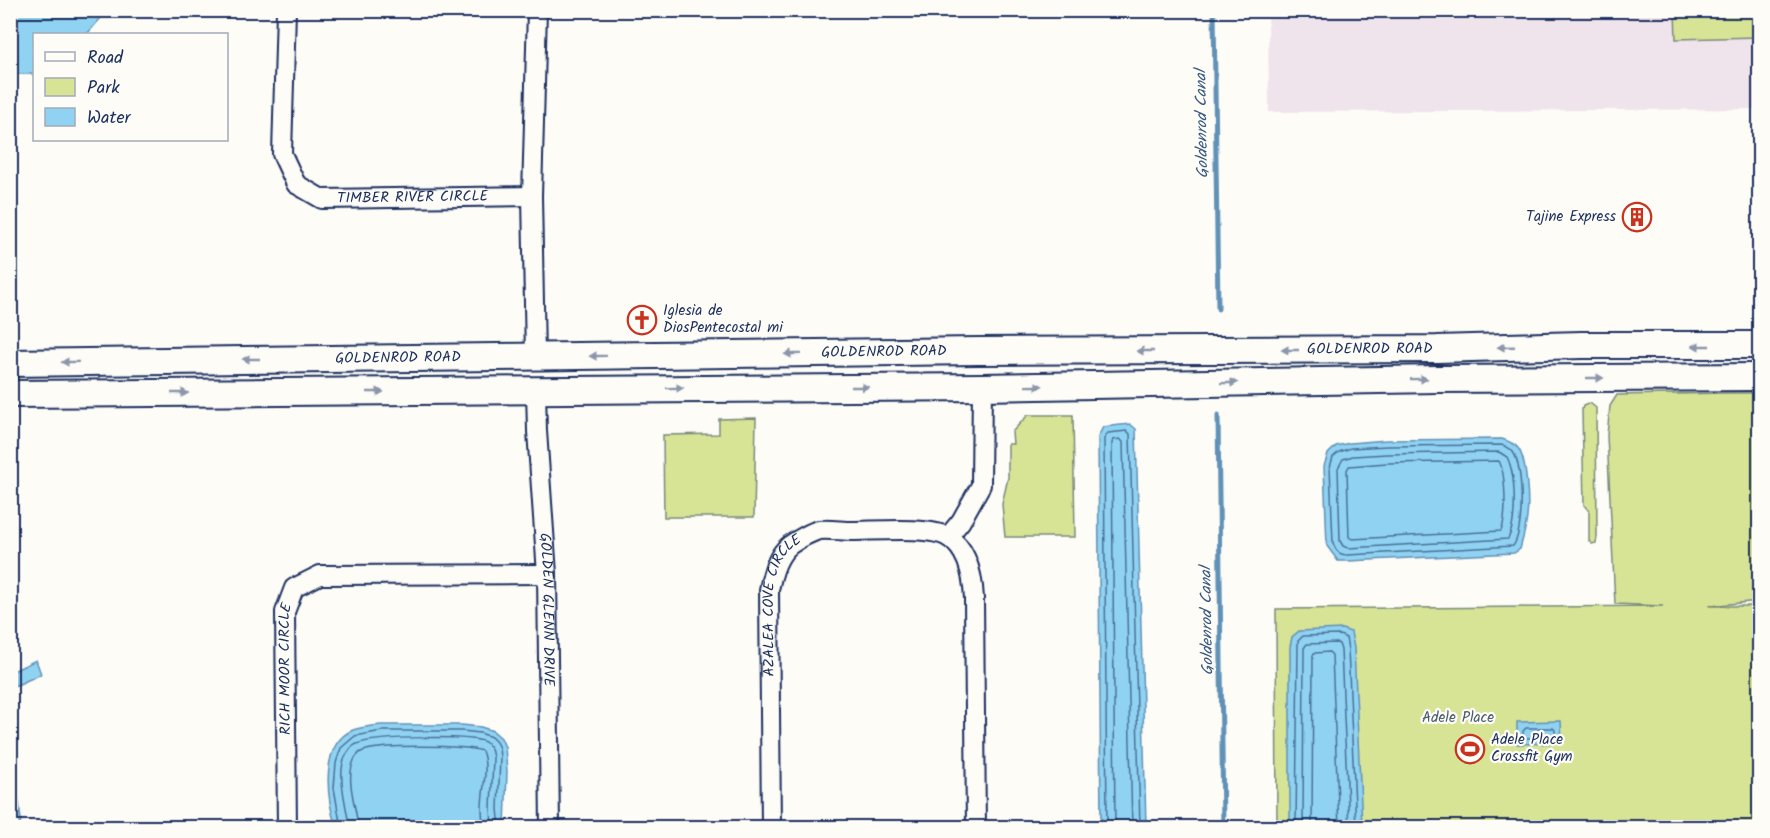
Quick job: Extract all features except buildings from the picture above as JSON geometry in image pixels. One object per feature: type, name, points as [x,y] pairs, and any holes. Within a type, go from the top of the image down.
[{"type":"main road","points":[[1544,379],[1548,369],[1571,356],[1582,345]]},
{"type":"main road","name":"GOLDENROD ROAD","points":[[10,363],[978,351],[1760,345]]},
{"type":"main road","points":[[934,387],[942,375],[957,370],[978,351]]},
{"type":"main road","points":[[982,387],[1000,370],[1012,364],[1025,362],[1040,351]]},
{"type":"main road","name":"GOLDENROD ROAD","points":[[10,394],[982,387],[1427,379],[1760,377]]},
{"type":"street","name":"TIMBER RIVER CIRCLE","points":[[286,10],[282,154],[296,184],[322,199],[532,196]]},
{"type":"street","points":[[536,357],[532,196],[537,10]]},
{"type":"street","points":[[976,828],[973,580],[964,556],[948,537],[961,520],[981,485],[982,387]]},
{"type":"street","name":"GOLDEN GLENN DRIVE","points":[[536,391],[547,574],[550,828]]},
{"type":"street","name":"AZALEA COVE CIRCLE","points":[[771,828],[769,590],[773,569],[789,545],[818,530],[918,531],[935,532],[948,537]]},
{"type":"street","name":"RICH MOOR CIRCLE","points":[[287,828],[285,612],[294,588],[320,575],[547,574]]},
{"type":"shaded area","points":[[1268,11],[1759,11],[1759,109],[1269,112]]},
{"type":"green space","points":[[1675,11],[1757,11],[1758,37],[1676,39]]},
{"type":"green space","name":"Adele Place","points":[[1759,393],[1759,601],[1709,606],[1759,606],[1759,827],[1277,827],[1276,609],[1663,606],[1615,604],[1607,435],[1610,406],[1617,395]]},
{"type":"green space","points":[[1590,403],[1596,408],[1597,537],[1596,543],[1592,544],[1589,541],[1589,511],[1584,505],[1582,410],[1583,406]]},
{"type":"green space","points":[[1028,415],[1073,415],[1075,537],[1005,537],[1002,504],[1008,478],[1008,444],[1013,444],[1012,432]]},
{"type":"green space","points":[[756,418],[754,517],[664,517],[663,435],[719,434],[719,419]]},
{"type":"water","points":[[11,10],[107,11],[88,33],[33,33],[33,74],[11,74]]},
{"type":"water","points":[[1130,424],[1136,429],[1146,827],[1101,827],[1098,437],[1103,427]]},
{"type":"water","points":[[1502,439],[1513,443],[1518,448],[1527,481],[1526,525],[1520,549],[1514,553],[1338,561],[1327,546],[1324,466],[1328,454],[1336,446],[1387,440]]},
{"type":"water","points":[[1342,629],[1351,632],[1354,648],[1362,827],[1290,827],[1290,647],[1292,637],[1299,631]]},
{"type":"water","points":[[36,660],[41,674],[15,686],[11,672]]},
{"type":"water","points":[[1561,721],[1562,743],[1517,744],[1517,722]]},
{"type":"water","points":[[381,725],[462,725],[493,731],[501,738],[505,747],[507,771],[505,827],[336,827],[328,788],[330,760],[335,747],[342,737],[353,730]]},
{"type":"water","points":[[10,746],[13,751],[21,820],[19,827],[11,827]]},
{"type":"waterway","name":"Goldenrod Canal","points":[[1214,10],[1218,309]]},
{"type":"waterway","name":"Goldenrod Canal","points":[[1218,415],[1223,828]]},
{"type":"place","name":"Tajine Express","points":[[1637,217]]},
{"type":"place","name":"Iglesia de DiosPentecostal mi","points":[[642,320]]},
{"type":"place","name":"Adele Place Crossfit Gym","points":[[1470,749]]}]
